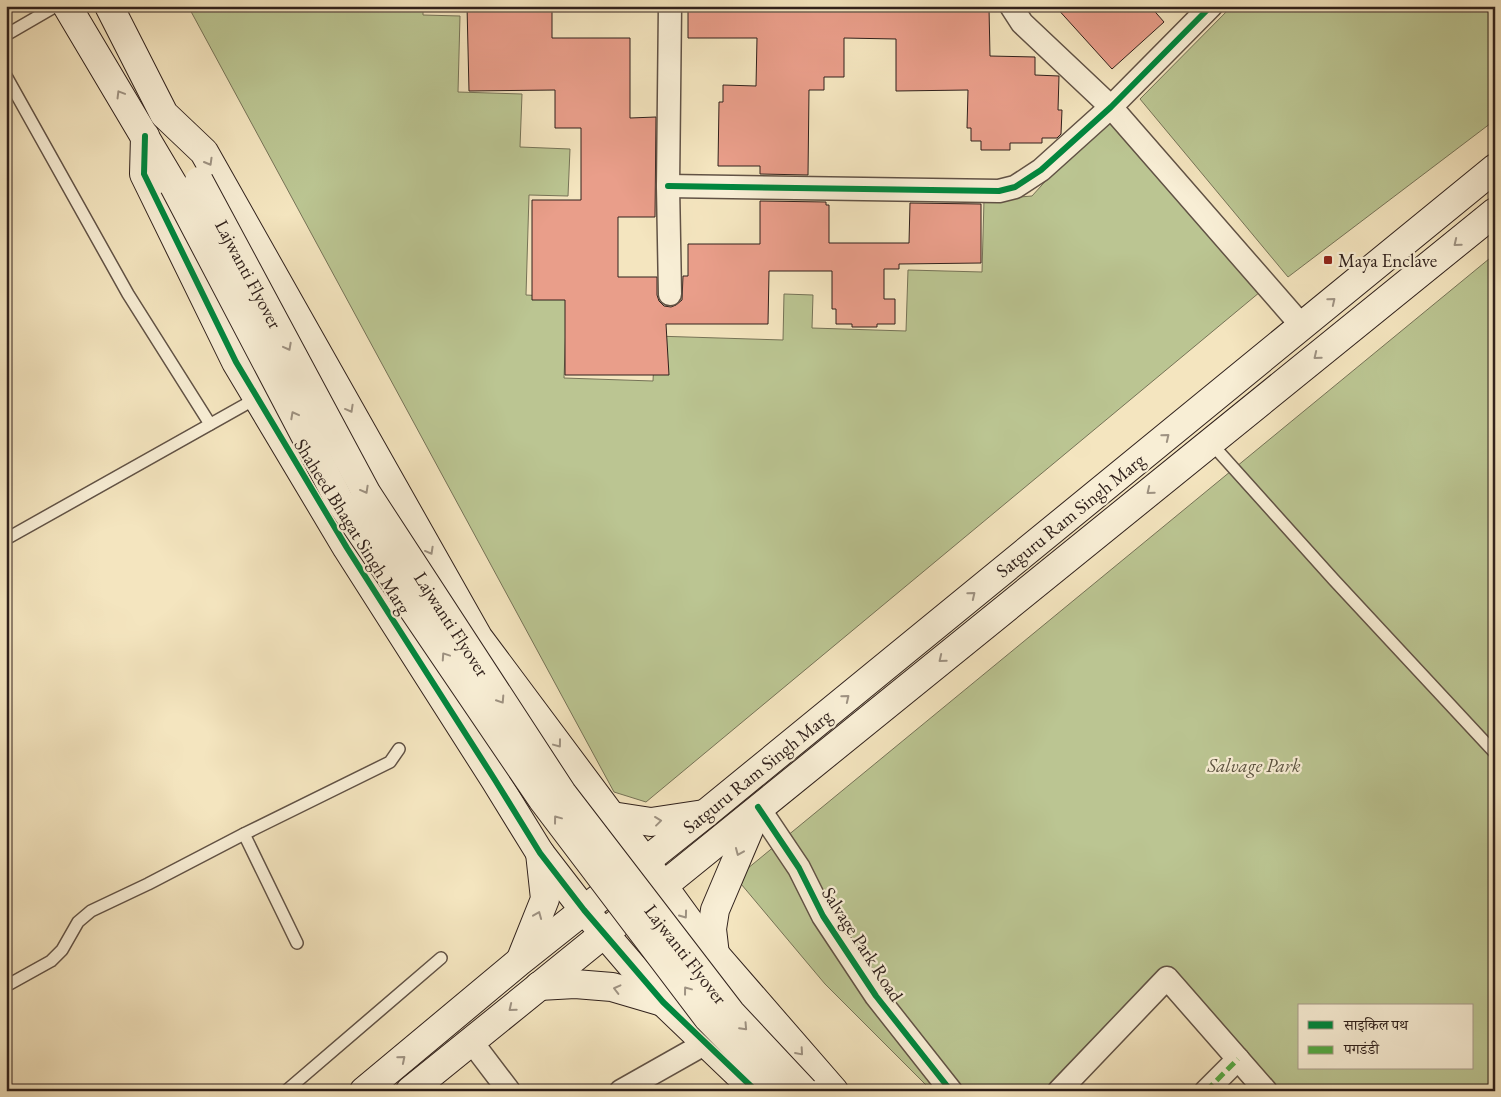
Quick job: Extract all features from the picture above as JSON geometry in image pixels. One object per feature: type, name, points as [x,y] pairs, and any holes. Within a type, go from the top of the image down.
[{"type":"main road","points":[[67,6],[145,136],[187,183]]},
{"type":"main road","points":[[109,6],[164,114],[204,152],[478,637],[714,955],[834,1091]]},
{"type":"main road","name":"Lajwanti Flyover","points":[[164,114],[187,183],[339,500],[542,799],[708,1018],[778,1091]]},
{"type":"main road","name":"Shaheed Bhagat Singh Marg","points":[[145,136],[144,174],[236,362],[347,548],[496,780],[540,853],[604,933]]},
{"type":"main road","name":"Satguru Ram Singh Marg","points":[[584,910],[705,814],[1495,168]]},
{"type":"main road","name":"Lajwanti Flyover","points":[[187,183],[367,494],[562,792],[731,1012],[804,1091]]},
{"type":"main road","name":"Satguru Ram Singh Marg","points":[[604,933],[1495,212]]},
{"type":"main road","points":[[714,955],[712,929],[714,910],[758,807]]},
{"type":"main road","points":[[612,816],[651,822],[705,814]]},
{"type":"main road","points":[[520,961],[545,899],[540,853],[564,862],[611,836],[612,816]]},
{"type":"main road","points":[[364,1091],[584,910]]},
{"type":"main road","points":[[410,1091],[604,933],[664,1002],[756,1091]]},
{"type":"main road","points":[[539,986],[575,984],[612,987],[664,1002]]},
{"type":"street","points":[[670,6],[668,186],[670,294]]},
{"type":"street","points":[[1011,6],[1022,23],[1111,107],[1302,326]]},
{"type":"street","points":[[668,186],[999,191],[1015,187],[1041,170],[1111,107],[1211,6]]},
{"type":"street","name":"Salvage Park Road","points":[[758,807],[799,868],[822,916],[876,996],[951,1091]]},
{"type":"street","points":[[1070,1087],[1167,978],[1266,1091]]},
{"type":"street","points":[[471,1041],[509,1091]]},
{"type":"street","points":[[622,1091],[706,1043]]},
{"type":"street","points":[[1206,1091],[1238,1059]]},
{"type":"lane","points":[[6,35],[56,6]]},
{"type":"lane","points":[[6,76],[128,294],[210,424]]},
{"type":"lane","points":[[6,539],[257,398]]},
{"type":"lane","points":[[1210,442],[1334,580],[1495,753]]},
{"type":"lane","points":[[6,986],[51,961],[62,950],[78,922],[92,911],[390,762],[399,749]]},
{"type":"lane","points":[[244,834],[297,943]]},
{"type":"lane","points":[[286,1091],[441,958]]},
{"type":"green space","points":[[188,6],[423,6],[423,15],[460,16],[458,92],[522,94],[520,147],[570,149],[568,196],[529,195],[526,295],[567,297],[564,378],[653,381],[655,336],[783,340],[784,294],[813,295],[812,328],[906,331],[908,270],[982,272],[984,200],[1032,196],[1107,113],[1260,292],[646,802],[614,792]]},
{"type":"green space","points":[[1232,6],[1495,6],[1495,120],[1288,277],[1140,99]]},
{"type":"green space","name":"Salvage Park","points":[[1495,254],[1495,1091],[1258,1091],[1160,986],[1052,1091],[932,1091],[825,984],[736,878]]},
{"type":"building","points":[[467,6],[552,6],[552,38],[630,38],[630,118],[656,117],[655,217],[618,217],[618,277],[657,277],[657,295],[659,301],[664,306],[671,307],[682,300],[683,276],[688,276],[688,244],[760,244],[760,201],[826,202],[826,205],[829,205],[829,243],[909,243],[910,203],[981,204],[981,263],[899,264],[899,269],[884,269],[884,299],[895,299],[895,324],[877,324],[877,327],[852,327],[852,324],[836,324],[836,309],[832,309],[832,271],[769,271],[768,324],[666,324],[669,375],[565,375],[565,300],[532,300],[532,200],[581,200],[581,128],[555,128],[555,90],[469,91]]},
{"type":"building","points":[[694,6],[838,8],[838,6],[894,6],[894,9],[989,8],[990,56],[1035,57],[1035,75],[1059,76],[1058,110],[1062,110],[1061,134],[1057,138],[1042,138],[1042,143],[1010,143],[1010,150],[981,150],[981,141],[971,141],[971,128],[967,128],[968,90],[896,91],[896,39],[844,38],[844,77],[824,77],[824,90],[809,90],[808,175],[760,174],[760,166],[718,166],[719,102],[723,102],[723,85],[756,86],[757,38],[688,38],[688,9],[694,9]]},
{"type":"building","points":[[1055,6],[1150,6],[1164,22],[1112,69]]},
{"type":"marked path","points":[[1206,1091],[1238,1059]]},
{"type":"cycle path","points":[[668,186],[999,191],[1015,187],[1041,170],[1111,107],[1211,6]]},
{"type":"cycle path","points":[[145,136],[144,174],[236,362],[347,548],[540,853],[584,910],[663,1002],[756,1091]]},
{"type":"cycle path","points":[[758,807],[799,868],[823,916],[876,996],[951,1091]]},
{"type":"place","name":"Maya Enclave","points":[[1328,260]]}]
